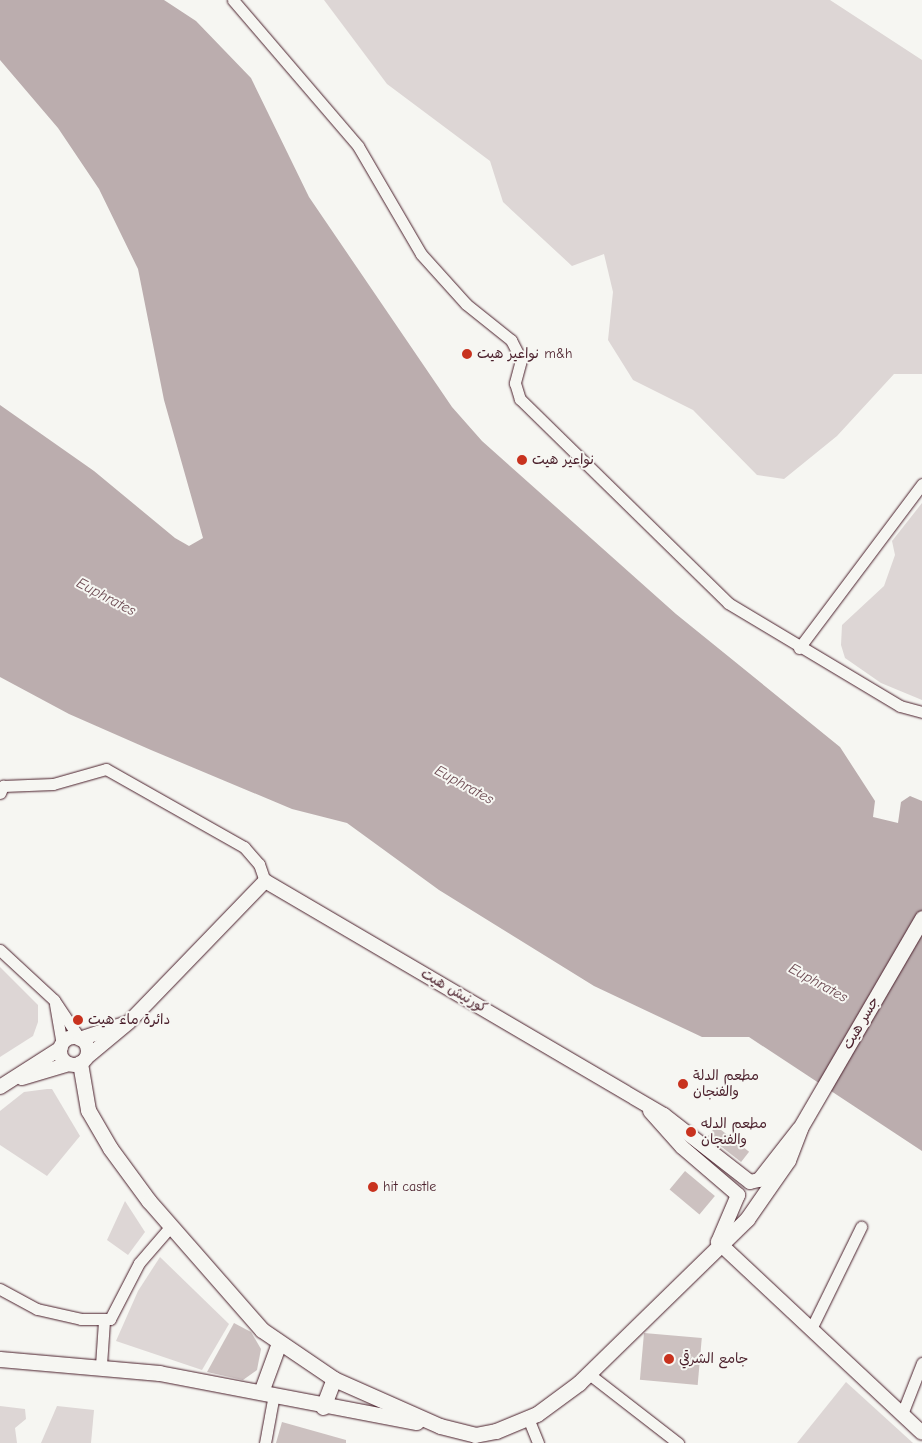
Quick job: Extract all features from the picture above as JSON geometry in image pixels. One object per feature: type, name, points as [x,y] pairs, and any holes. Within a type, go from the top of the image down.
[{"type":"main road","name":"جسر هيت","points":[[440,1426],[475,1435],[528,1418],[589,1374],[718,1242],[755,1209],[788,1160],[800,1128],[922,918]]},
{"type":"main road","points":[[79,1062],[82,1087],[93,1121],[171,1226],[250,1318],[279,1344],[334,1378],[440,1426]]},
{"type":"main road","points":[[267,1393],[279,1344]]},
{"type":"main road","points":[[0,1359],[101,1365],[267,1393],[323,1407],[440,1426]]},
{"type":"main road","points":[[323,1407],[334,1378]]},
{"type":"street","points":[[233,0],[358,146],[421,254],[466,304],[511,340],[521,360],[515,383],[520,399],[728,603],[799,648],[900,706],[922,712]]},
{"type":"street","points":[[799,648],[922,484]]},
{"type":"street","points":[[1,788],[53,784],[106,769],[244,847],[259,864],[265,881],[129,1022],[79,1062],[3,1086]]},
{"type":"street","name":"كورنيش هيت","points":[[265,881],[642,1102],[750,1182],[759,1180],[800,1128]]},
{"type":"street","points":[[0,950],[54,1000],[87,1047],[79,1062]]},
{"type":"street","points":[[54,1000],[61,1047],[79,1062]]},
{"type":"street","points":[[3,1086],[61,1047],[129,1022]]},
{"type":"street","name":"كورنيش هيت","points":[[642,1102],[682,1147],[738,1195],[718,1242]]},
{"type":"street","points":[[0,1289],[36,1309],[104,1321],[110,1319],[139,1263],[171,1226]]},
{"type":"street","points":[[811,1329],[861,1227]]},
{"type":"street","points":[[718,1242],[922,1433]]},
{"type":"street","points":[[101,1365],[104,1321]]},
{"type":"street","points":[[902,1414],[922,1362]]},
{"type":"street","points":[[589,1374],[678,1443]]},
{"type":"street","points":[[265,1443],[267,1393]]},
{"type":"street","points":[[528,1418],[538,1443]]},
{"type":"shaded area","points":[[324,0],[830,0],[922,60],[922,374],[894,374],[837,436],[784,479],[757,475],[693,410],[633,380],[608,340],[613,292],[604,254],[572,266],[503,202],[490,161],[387,84]]},
{"type":"shaded area","points":[[922,503],[922,700],[881,683],[845,658],[841,645],[842,625],[884,586],[895,555],[892,541]]},
{"type":"shaded area","points":[[0,967],[38,1005],[38,1022],[33,1036],[0,1057]]},
{"type":"shaded area","points":[[52,1089],[80,1136],[47,1176],[0,1145],[0,1111],[24,1092]]},
{"type":"shaded area","points":[[125,1201],[145,1232],[128,1255],[107,1240]]},
{"type":"shaded area","points":[[160,1257],[229,1324],[202,1370],[116,1341],[138,1291]]},
{"type":"shaded area","points":[[846,1382],[913,1443],[797,1443]]},
{"type":"shaded area","points":[[0,1406],[25,1409],[26,1419],[15,1428],[17,1443],[0,1443]]},
{"type":"shaded area","points":[[57,1406],[94,1410],[91,1443],[41,1443]]},
{"type":"water","name":"Euphrates","points":[[0,0],[164,0],[196,21],[251,78],[309,197],[452,407],[482,441],[676,614],[840,747],[875,801],[873,817],[898,823],[901,802],[910,796],[922,801],[922,1151],[749,1037],[702,1037],[594,986],[439,890],[347,823],[292,809],[151,750],[69,714],[0,677],[0,405],[94,471],[175,538],[189,546],[203,538],[164,400],[138,269],[99,189],[58,128],[0,60]]},
{"type":"building","points":[[716,1126],[749,1152],[741,1162],[708,1136]]},
{"type":"building","points":[[685,1171],[715,1196],[699,1214],[670,1189]]},
{"type":"building","points":[[234,1323],[251,1332],[261,1349],[257,1370],[243,1380],[207,1372]]},
{"type":"building","points":[[644,1333],[702,1338],[698,1385],[640,1380]]},
{"type":"building","points":[[282,1422],[346,1440],[346,1443],[276,1443]]},
{"type":"place","name":"نواعير هيت m&h","points":[[467,354]]},
{"type":"place","name":"نواعير هيت","points":[[522,460]]},
{"type":"place","name":"دائرة ماء هيت","points":[[78,1020]]},
{"type":"place","name":"مطعم الدلة والفنجان","points":[[683,1084]]},
{"type":"place","name":"مطعم الدله والفنجان","points":[[691,1132]]},
{"type":"place","name":"hit castle","points":[[373,1187]]},
{"type":"place","name":"جامع الشرقي","points":[[669,1359]]}]
